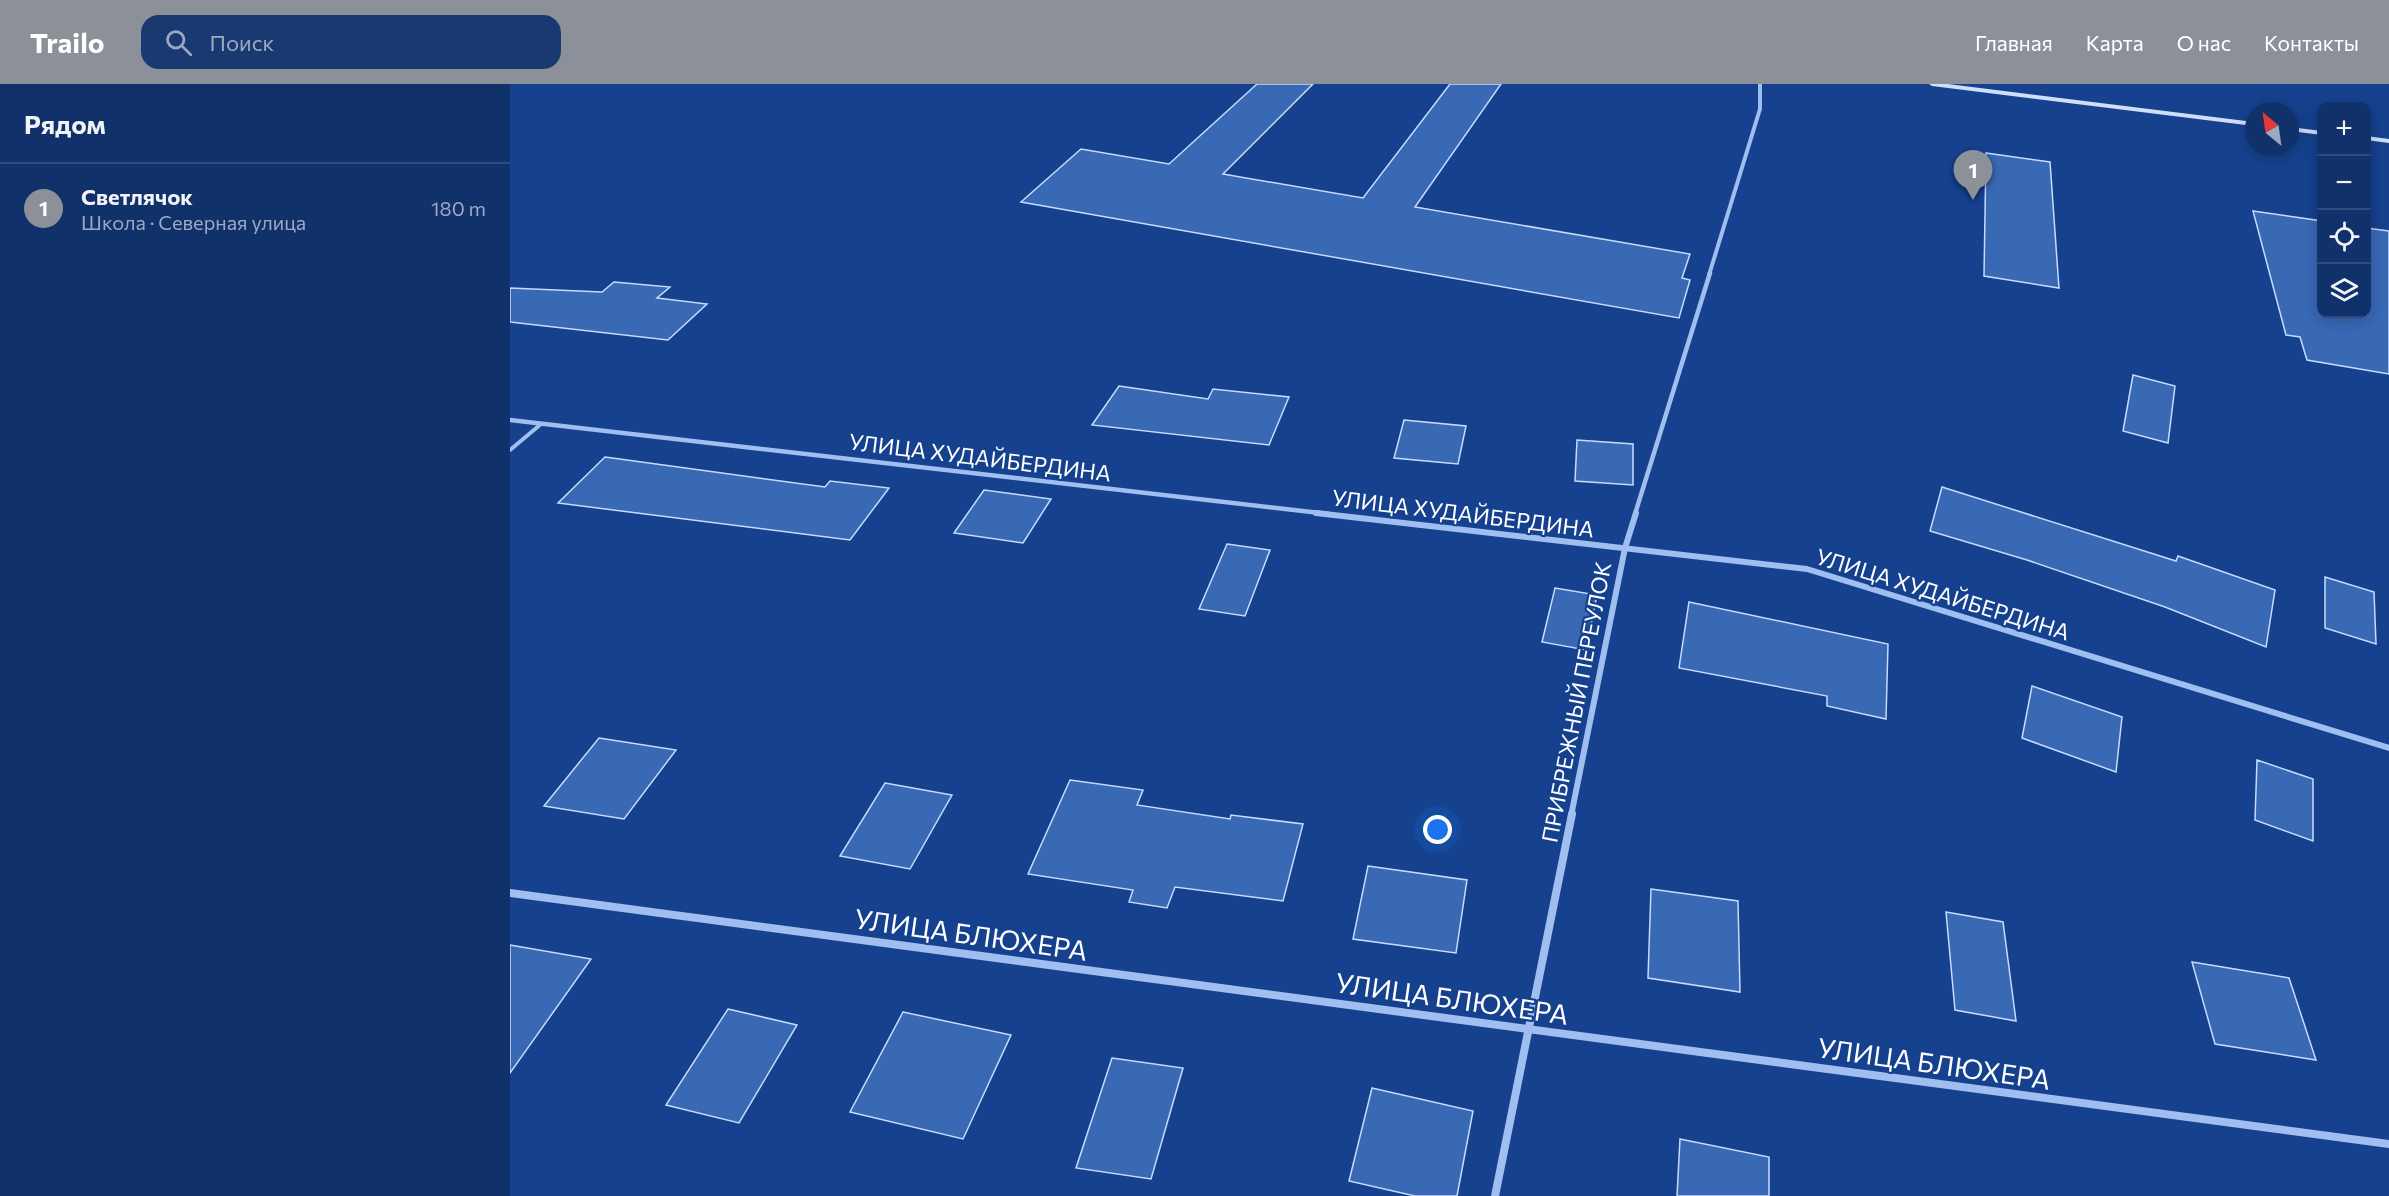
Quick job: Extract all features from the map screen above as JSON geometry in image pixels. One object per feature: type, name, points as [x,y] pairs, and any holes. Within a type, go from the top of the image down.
[{"type":"main road","points":[[1932,84],[2245,123]]},
{"type":"main road","points":[[2299,130],[2317,132]]},
{"type":"main road","points":[[2371,139],[2389,141]]},
{"type":"street","name":"ПРИБРЕЖНЫЙ ПЕРЕУЛОК","points":[[1495,1196],[1625,548],[1760,109],[1760,84]]},
{"type":"street","name":"УЛИЦА ХУДАЙБЕРДИНА","points":[[510,420],[1807,569],[2389,748]]},
{"type":"street","name":"УЛИЦА БЛЮХЕРА","points":[[510,893],[2389,1144]]},
{"type":"lane","points":[[510,450],[541,424]]},
{"type":"building","points":[[1257,84],[1313,84],[1223,174],[1363,198],[1450,84],[1501,84],[1415,207],[1690,254],[1682,278],[1690,280],[1679,318],[1021,202],[1081,149],[1169,164]]},
{"type":"building","points":[[1986,153],[2050,162],[2059,288],[1984,276]]},
{"type":"building","points":[[2253,211],[2317,220],[2317,318],[2371,318],[2371,229],[2389,231],[2389,374],[2307,360],[2300,337],[2286,335]]},
{"type":"building","points":[[614,282],[670,287],[657,298],[707,304],[668,340],[510,322],[510,288],[602,292]]},
{"type":"building","points":[[2133,375],[2175,386],[2168,443],[2123,431]]},
{"type":"building","points":[[1119,386],[1208,399],[1213,389],[1289,397],[1269,445],[1092,425]]},
{"type":"building","points":[[1404,420],[1466,426],[1458,464],[1394,458]]},
{"type":"building","points":[[1577,440],[1633,444],[1633,485],[1575,481]]},
{"type":"building","points":[[605,457],[825,487],[830,481],[889,488],[850,540],[558,503]]},
{"type":"building","points":[[1942,487],[2176,561],[2178,556],[2275,590],[2266,647],[2165,607],[2027,560],[1930,531]]},
{"type":"building","points":[[984,490],[1051,499],[1023,543],[954,533]]},
{"type":"building","points":[[1227,544],[1270,550],[1245,616],[1199,609]]},
{"type":"building","points":[[2325,577],[2374,592],[2376,644],[2325,628]]},
{"type":"building","points":[[1555,588],[1597,595],[1586,650],[1542,642]]},
{"type":"building","points":[[1689,602],[1888,644],[1886,719],[1827,706],[1827,696],[1679,668]]},
{"type":"building","points":[[2032,686],[2122,717],[2116,772],[2022,738]]},
{"type":"building","points":[[599,738],[676,750],[624,819],[544,806]]},
{"type":"building","points":[[2257,760],[2313,779],[2313,841],[2255,820]]},
{"type":"building","points":[[1070,780],[1143,790],[1137,805],[1230,819],[1231,815],[1303,824],[1283,901],[1175,887],[1167,908],[1129,902],[1133,890],[1028,874]]},
{"type":"building","points":[[885,783],[952,795],[910,869],[840,856]]},
{"type":"building","points":[[1368,866],[1467,880],[1456,953],[1353,939]]},
{"type":"building","points":[[1651,889],[1738,901],[1740,992],[1648,978]]},
{"type":"building","points":[[1946,912],[2003,922],[2016,1021],[1955,1010]]},
{"type":"building","points":[[510,945],[591,959],[510,1073]]},
{"type":"building","points":[[2192,962],[2289,978],[2316,1060],[2215,1044]]},
{"type":"building","points":[[728,1009],[797,1025],[739,1123],[666,1105]]},
{"type":"building","points":[[903,1012],[1011,1035],[963,1139],[850,1112]]},
{"type":"building","points":[[1112,1058],[1183,1068],[1151,1179],[1076,1168]]},
{"type":"building","points":[[1372,1088],[1473,1111],[1457,1196],[1415,1196],[1349,1181]]},
{"type":"building","points":[[1680,1139],[1769,1157],[1769,1196],[1677,1196]]},
{"type":"place","name":"Светлячок","points":[[1973,200]]}]
